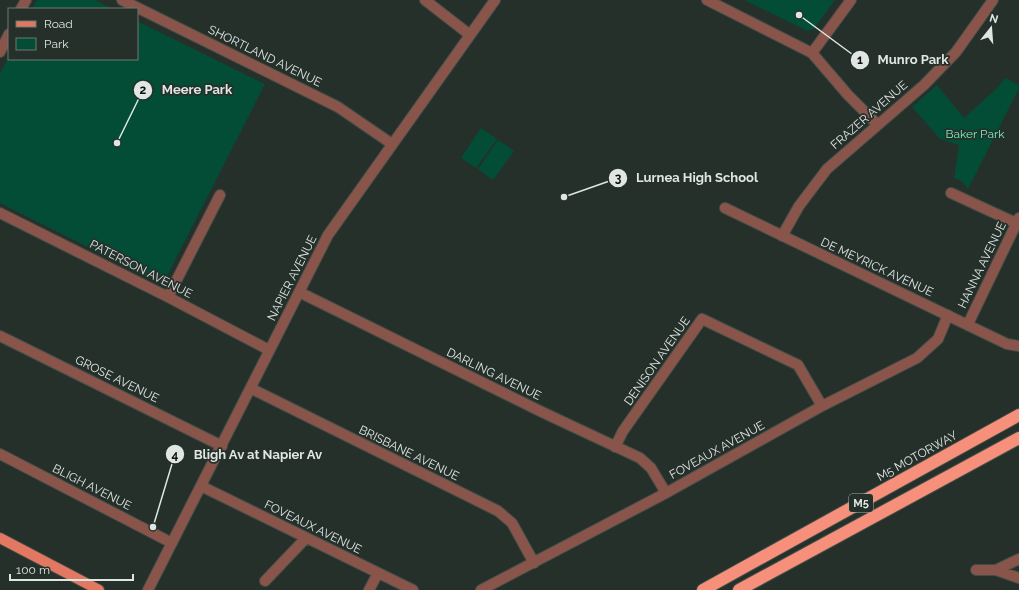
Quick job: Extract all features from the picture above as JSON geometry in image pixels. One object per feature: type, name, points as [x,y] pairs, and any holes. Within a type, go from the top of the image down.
[{"type":"highway","name":"M5 MOTORWAY","points":[[703,590],[1019,415]]},
{"type":"highway","name":"M5","points":[[739,590],[1019,438]]},
{"type":"main road","points":[[0,538],[99,590]]},
{"type":"street","name":"SHORTLAND AVENUE","points":[[122,0],[338,107],[392,144]]},
{"type":"street","points":[[425,0],[470,34]]},
{"type":"street","name":"NAPIER AVENUE","points":[[148,590],[252,389],[269,350],[332,230],[495,0]]},
{"type":"street","points":[[708,0],[812,53],[848,95],[877,124]]},
{"type":"street","points":[[812,53],[851,0]]},
{"type":"street","name":"FRAZER AVENUE","points":[[782,236],[799,206],[827,169],[877,124],[924,85],[956,52],[993,0]]},
{"type":"street","points":[[0,52],[8,36]]},
{"type":"street","points":[[951,193],[1018,220]]},
{"type":"street","points":[[168,297],[220,195]]},
{"type":"street","name":"DE MEYRICK AVENUE","points":[[725,208],[1007,344],[1019,346]]},
{"type":"street","name":"PATERSON AVENUE","points":[[0,214],[168,297],[269,350]]},
{"type":"street","name":"HANNA AVENUE","points":[[968,324],[1018,220]]},
{"type":"street","name":"DARLING AVENUE","points":[[299,292],[646,462],[666,493]]},
{"type":"street","name":"FOVEAUX AVENUE","points":[[481,590],[666,493],[822,406],[917,358],[938,339],[948,315]]},
{"type":"street","name":"DENISON AVENUE","points":[[615,447],[623,431],[702,319],[798,365],[822,406]]},
{"type":"street","name":"GROSE AVENUE","points":[[0,336],[222,446]]},
{"type":"street","name":"BRISBANE AVENUE","points":[[252,389],[498,511],[512,523],[534,563]]},
{"type":"street","name":"BLIGH AVENUE","points":[[0,454],[172,543]]},
{"type":"street","name":"FOVEAUX AVENUE","points":[[201,486],[412,590]]},
{"type":"street","points":[[265,581],[306,538]]},
{"type":"street","points":[[996,570],[1019,559]]},
{"type":"street","points":[[976,570],[996,570],[1019,578]]},
{"type":"street","points":[[369,590],[378,573]]},
{"type":"green space","points":[[37,0],[95,0],[111,8],[33,8]]},
{"type":"green space","points":[[744,0],[835,0],[814,29],[807,31]]},
{"type":"green space","points":[[138,21],[265,84],[167,276],[156,281],[0,203],[0,74],[8,58],[8,60],[138,60]]},
{"type":"green space","name":"Baker Park","points":[[1005,78],[1019,85],[1019,88],[968,189],[962,181],[954,178],[959,145],[940,139],[912,107],[937,85],[964,118],[998,87]]},
{"type":"green space","points":[[481,128],[497,139],[476,168],[461,158]]},
{"type":"green space","points":[[498,140],[514,151],[493,180],[478,169]]},
{"type":"place","name":"Munro Park","points":[[799,15]]},
{"type":"place","name":"Meere Park","points":[[117,143]]},
{"type":"place","name":"Lurnea High School","points":[[564,197]]},
{"type":"place","name":"Bligh Av at Napier Av","points":[[153,527]]}]
